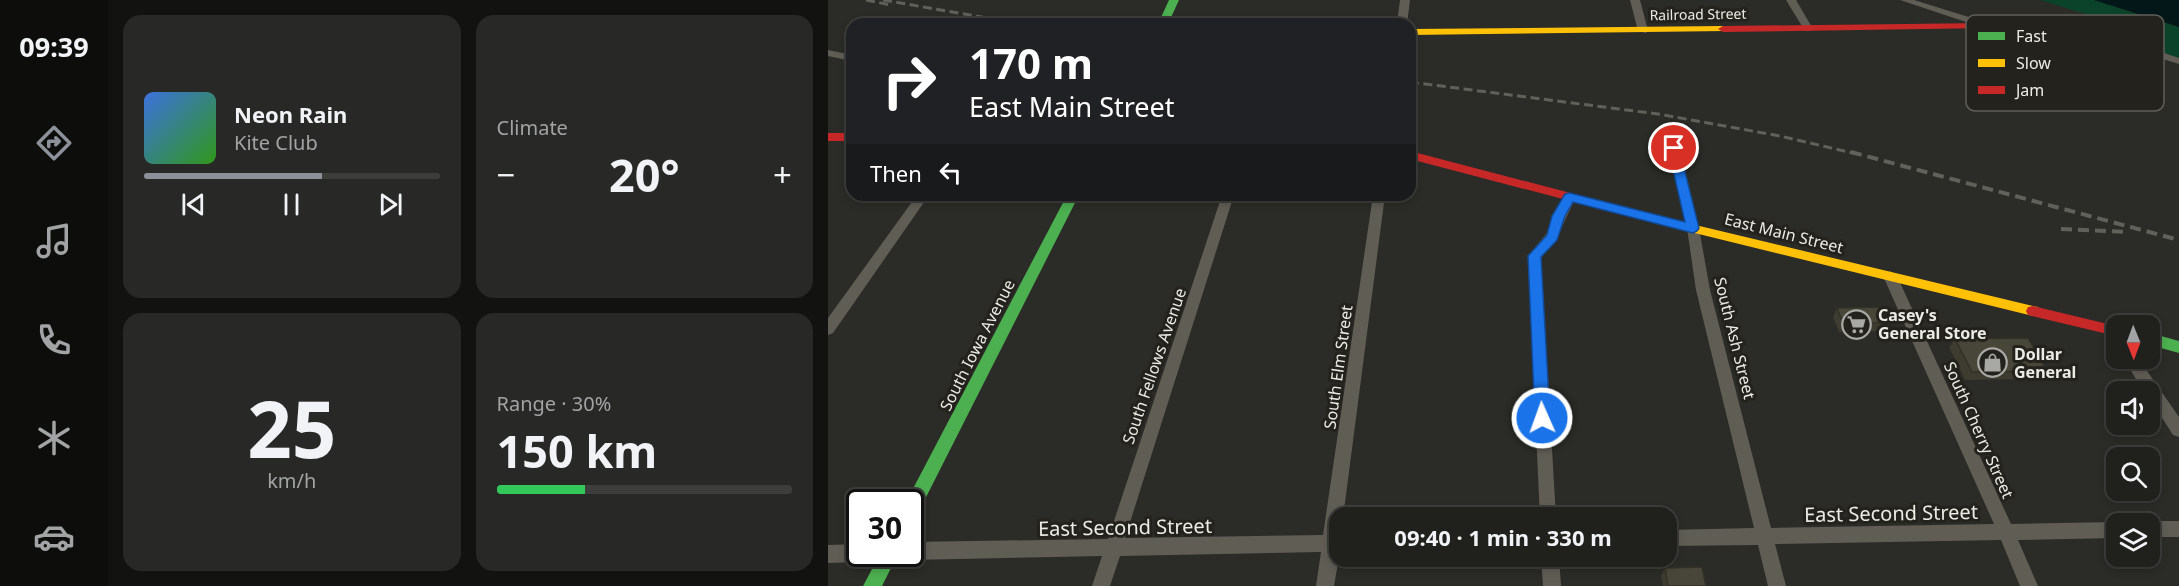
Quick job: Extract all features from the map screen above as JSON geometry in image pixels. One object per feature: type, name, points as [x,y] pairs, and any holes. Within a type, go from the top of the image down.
[{"type":"main road","points":[[1166,18],[1174,0]]},
{"type":"main road","name":"Railroad Street","points":[[1416,32],[1966,26]]},
{"type":"main road","points":[[828,137],[846,136]]},
{"type":"main road","name":"East Main Street","points":[[1416,157],[2106,331]]},
{"type":"main road","name":"South Iowa Avenue","points":[[921,489],[1070,201]]},
{"type":"main road","points":[[2160,342],[2179,348]]},
{"type":"main road","points":[[872,586],[882,567]]},
{"type":"street","points":[[1403,18],[1405,0]]},
{"type":"street","points":[[1635,0],[1643,31]]},
{"type":"street","points":[[1791,0],[1808,29]]},
{"type":"street","points":[[1905,0],[1966,19]]},
{"type":"street","points":[[828,52],[846,56]]},
{"type":"street","points":[[2164,56],[2179,61]]},
{"type":"street","name":"South Ash Street","points":[[1674,148],[1693,228],[1703,290],[1777,586]]},
{"type":"street","points":[[1547,507],[1534,256],[1552,237],[1558,216],[1570,197]]},
{"type":"street","points":[[828,329],[919,201]]},
{"type":"street","name":"South Fellows Avenue","points":[[1101,586],[1187,328],[1226,201]]},
{"type":"street","name":"South Elm Street","points":[[1340,507],[1378,201]]},
{"type":"street","name":"South Cherry Street","points":[[1890,276],[1974,458],[2029,586]]},
{"type":"street","points":[[2137,369],[2179,430]]},
{"type":"street","points":[[2160,529],[2179,529]]},
{"type":"street","name":"East Second Street","points":[[1677,538],[2106,530]]},
{"type":"street","name":"East Second Street","points":[[924,551],[1329,543]]},
{"type":"street","points":[[828,554],[846,553]]},
{"type":"street","name":"South Elm Street","points":[[1325,586],[1329,567]]},
{"type":"street","points":[[1551,567],[1552,586]]},
{"type":"green space","points":[[2040,0],[2094,0],[2141,15],[2089,15]]},
{"type":"green space","points":[[2164,22],[2179,27],[2179,61],[2164,56]]},
{"type":"shaded area","points":[[2094,0],[2179,0],[2179,27],[2164,22],[2164,15],[2141,15]]},
{"type":"building","points":[[1881,307],[1887,323],[1843,323],[1837,308]]},
{"type":"building","name":"Dollar General","points":[[2028,338],[2047,371],[1972,372],[1955,339]]},
{"type":"building","points":[[1702,567],[1706,586],[1668,586],[1665,568]]},
{"type":"railway","points":[[866,0],[891,5]]},
{"type":"railway","points":[[883,0],[987,18]]},
{"type":"railway","points":[[1416,83],[1658,114],[1780,136],[1857,154]]},
{"type":"railway","points":[[1851,152],[2179,240]]},
{"type":"railway","points":[[2061,229],[2127,232]]},
{"type":"traffic: fast","points":[[1166,18],[1174,0]]},
{"type":"traffic: fast","points":[[921,489],[1070,201]]},
{"type":"traffic: fast","points":[[2160,342],[2179,347]]},
{"type":"traffic: fast","points":[[872,586],[882,567]]},
{"type":"traffic: slow","points":[[1416,32],[1723,29]]},
{"type":"traffic: slow","points":[[1662,221],[2033,311]]},
{"type":"traffic: jam","points":[[1723,29],[1966,26]]},
{"type":"traffic: jam","points":[[828,137],[846,137]]},
{"type":"traffic: jam","points":[[1416,157],[1662,221]]},
{"type":"traffic: jam","points":[[2033,311],[2106,329]]},
{"type":"place","name":"Casey's General Store","points":[[1857,324]]},
{"type":"place","name":"Dollar General","points":[[1993,363]]},
{"type":"route","points":[[1542,418],[1534,256],[1544,249],[1552,237],[1558,216],[1570,197],[1693,228],[1674,148]]}]
